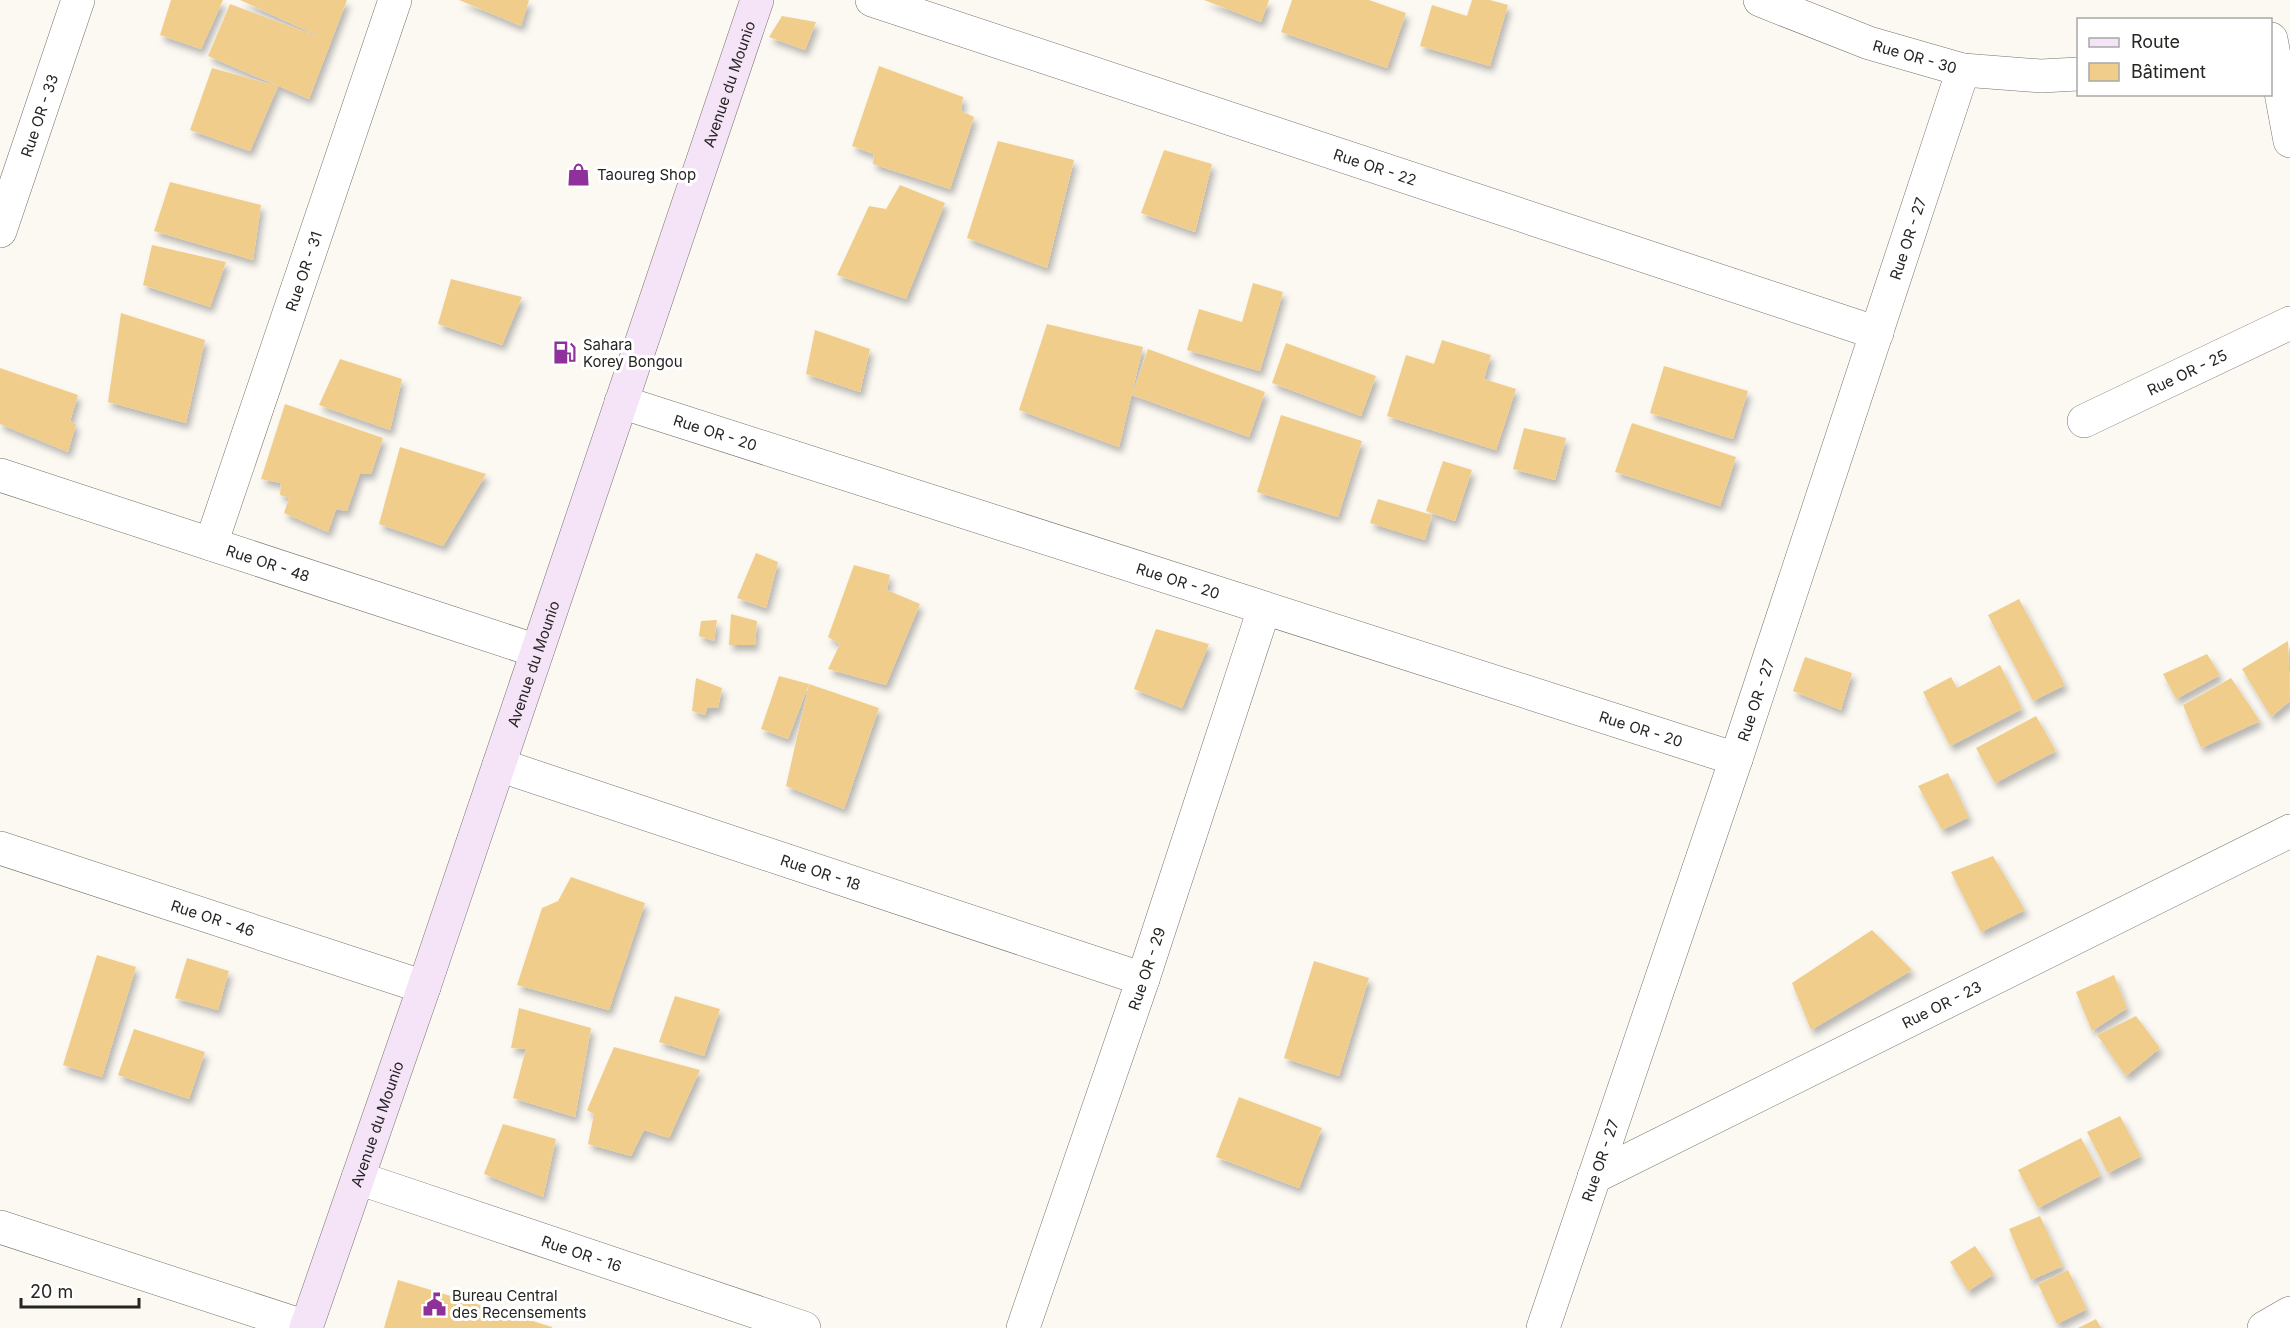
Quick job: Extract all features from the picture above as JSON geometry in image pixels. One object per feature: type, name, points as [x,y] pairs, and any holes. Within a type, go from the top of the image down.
[{"type":"street","name":"Rue OR - 33","points":[[0,231],[78,0]]},
{"type":"street","name":"Rue OR - 31","points":[[211,543],[395,0]]},
{"type":"street","name":"Avenue du Mounio","points":[[306,1328],[424,987],[757,0]]},
{"type":"street","name":"Rue OR - 22","points":[[872,0],[1877,333]]},
{"type":"street","name":"Rue OR - 30","points":[[1760,0],[1869,43],[1963,70],[2041,75],[2077,74]]},
{"type":"street","points":[[2272,39],[2290,34]]},
{"type":"street","points":[[2272,44],[2290,141]]},
{"type":"street","name":"Rue OR - 27","points":[[1543,1328],[1736,759],[1963,70]]},
{"type":"street","name":"Rue OR - 25","points":[[2084,421],[2290,323]]},
{"type":"street","name":"Rue OR - 20","points":[[621,402],[1736,759]]},
{"type":"street","name":"Rue OR - 48","points":[[0,475],[537,651]]},
{"type":"street","name":"Rue OR - 29","points":[[1023,1328],[1143,979],[1264,609]]},
{"type":"street","name":"Rue OR - 18","points":[[499,765],[1143,979]]},
{"type":"street","name":"Rue OR - 23","points":[[1594,1177],[2290,831]]},
{"type":"street","name":"Rue OR - 46","points":[[0,848],[424,987]]},
{"type":"street","name":"Rue OR - 16","points":[[358,1178],[804,1328]]},
{"type":"street","points":[[0,1227],[306,1328]]},
{"type":"street","points":[[2264,1328],[2290,1313]]},
{"type":"building","points":[[171,0],[223,0],[201,49],[160,35]]},
{"type":"building","points":[[240,0],[347,0],[309,99],[208,56],[230,4],[325,39]]},
{"type":"building","points":[[459,0],[529,0],[521,26]]},
{"type":"building","points":[[1204,0],[1269,0],[1261,22]]},
{"type":"building","points":[[1292,0],[1369,0],[1406,13],[1387,68],[1281,32]]},
{"type":"building","points":[[1472,0],[1490,0],[1508,5],[1490,66],[1420,46],[1432,5],[1467,16]]},
{"type":"building","points":[[782,16],[816,22],[805,50],[769,37]]},
{"type":"building","points":[[879,66],[963,97],[961,111],[974,117],[950,189],[873,164],[874,154],[852,146]]},
{"type":"building","points":[[212,68],[278,86],[250,151],[190,130]]},
{"type":"building","points":[[998,141],[1074,160],[1047,268],[967,238]]},
{"type":"building","points":[[1164,150],[1212,164],[1195,232],[1141,213]]},
{"type":"building","points":[[170,182],[261,205],[253,260],[154,231]]},
{"type":"building","points":[[900,185],[945,203],[906,299],[837,275],[869,206],[886,209]]},
{"type":"building","points":[[152,245],[226,262],[210,307],[143,285]]},
{"type":"building","points":[[451,279],[522,297],[502,345],[438,324]]},
{"type":"building","points":[[1253,283],[1283,292],[1260,371],[1187,350],[1199,309],[1242,322]]},
{"type":"building","points":[[121,313],[205,340],[186,423],[108,402]]},
{"type":"building","points":[[1047,324],[1143,347],[1119,447],[1019,410]]},
{"type":"building","points":[[815,330],[870,349],[860,392],[806,374]]},
{"type":"building","points":[[1442,340],[1491,355],[1484,379],[1516,389],[1496,450],[1387,416],[1406,355],[1434,364]]},
{"type":"building","points":[[1286,343],[1376,376],[1361,416],[1272,383]]},
{"type":"building","points":[[1148,349],[1265,392],[1249,437],[1132,395]]},
{"type":"building","points":[[340,359],[402,379],[390,430],[319,405]]},
{"type":"building","points":[[1664,366],[1748,391],[1733,439],[1650,413]]},
{"type":"building","points":[[0,368],[78,395],[70,421],[76,424],[68,452],[0,424]]},
{"type":"building","points":[[285,404],[383,438],[371,474],[360,473],[347,511],[336,509],[328,532],[284,513],[289,498],[280,495],[281,483],[261,479]]},
{"type":"building","points":[[1281,415],[1362,441],[1338,517],[1257,492]]},
{"type":"building","points":[[1632,423],[1736,457],[1720,506],[1615,472]]},
{"type":"building","points":[[1524,428],[1566,438],[1555,480],[1513,469]]},
{"type":"building","points":[[400,447],[486,474],[443,546],[379,524]]},
{"type":"building","points":[[1443,461],[1472,470],[1455,521],[1426,511]]},
{"type":"building","points":[[1378,499],[1432,515],[1425,540],[1370,523]]},
{"type":"building","points":[[756,553],[778,562],[766,608],[737,598]]},
{"type":"building","points":[[854,565],[890,575],[887,590],[920,604],[886,685],[828,669],[840,644],[828,637]]},
{"type":"building","points":[[2019,599],[2065,685],[2033,701],[1988,615]]},
{"type":"building","points":[[731,614],[757,621],[755,645],[729,645]]},
{"type":"building","points":[[717,620],[714,641],[699,636],[701,621]]},
{"type":"building","points":[[1156,629],[1209,644],[1182,708],[1134,689]]},
{"type":"building","points":[[2288,641],[2290,701],[2271,717],[2242,669]]},
{"type":"building","points":[[2207,654],[2220,675],[2176,699],[2163,674]]},
{"type":"building","points":[[1805,657],[1852,673],[1841,710],[1793,691]]},
{"type":"building","points":[[2000,665],[2022,709],[1950,746],[1923,692],[1951,677],[1957,688]]},
{"type":"building","points":[[779,676],[809,684],[788,739],[761,729]]},
{"type":"building","points":[[696,678],[722,688],[718,708],[707,708],[705,715],[692,711]]},
{"type":"building","points":[[2231,678],[2260,721],[2201,748],[2183,705]]},
{"type":"building","points":[[809,684],[879,708],[844,809],[786,786]]},
{"type":"building","points":[[2036,716],[2056,751],[1995,783],[1976,748]]},
{"type":"building","points":[[1948,773],[1969,817],[1942,830],[1918,786]]},
{"type":"building","points":[[1993,856],[2025,910],[1981,932],[1951,872]]},
{"type":"building","points":[[571,877],[645,903],[609,1010],[517,985],[542,908],[558,901]]},
{"type":"building","points":[[1872,930],[1912,970],[1811,1030],[1792,983]]},
{"type":"building","points":[[97,955],[136,967],[102,1077],[63,1065]]},
{"type":"building","points":[[187,958],[229,971],[218,1010],[175,998]]},
{"type":"building","points":[[1314,961],[1369,978],[1339,1076],[1284,1058]]},
{"type":"building","points":[[2114,975],[2127,1008],[2092,1031],[2076,992]]},
{"type":"building","points":[[675,996],[720,1009],[704,1056],[659,1042]]},
{"type":"building","points":[[519,1008],[591,1028],[575,1117],[513,1098],[526,1049],[511,1048]]},
{"type":"building","points":[[2136,1016],[2160,1048],[2126,1076],[2097,1035]]},
{"type":"building","points":[[134,1029],[205,1052],[189,1099],[118,1075]]},
{"type":"building","points":[[614,1047],[700,1070],[669,1138],[644,1130],[631,1156],[588,1144],[594,1114],[587,1110]]},
{"type":"building","points":[[1239,1097],[1322,1128],[1299,1188],[1216,1157]]},
{"type":"building","points":[[2120,1116],[2141,1156],[2108,1173],[2087,1132]]},
{"type":"building","points":[[503,1124],[556,1139],[543,1197],[484,1174]]},
{"type":"building","points":[[2081,1138],[2101,1175],[2038,1208],[2018,1170]]},
{"type":"building","points":[[2040,1216],[2063,1266],[2031,1280],[2009,1229]]},
{"type":"building","points":[[1975,1246],[1994,1274],[1968,1291],[1950,1262]]},
{"type":"building","points":[[2068,1270],[2087,1309],[2057,1324],[2038,1284]]},
{"type":"building","name":"Bureau Central des Recensements","points":[[398,1280],[552,1327],[552,1328],[384,1328]]},
{"type":"building","points":[[2096,1319],[2101,1328],[2078,1328]]},
{"type":"place","name":"Taoureg Shop","points":[[579,174]]},
{"type":"place","name":"Sahara Korey Bongou","points":[[565,353]]},
{"type":"place","name":"Bureau Central des Recensements","points":[[434,1304]]}]
